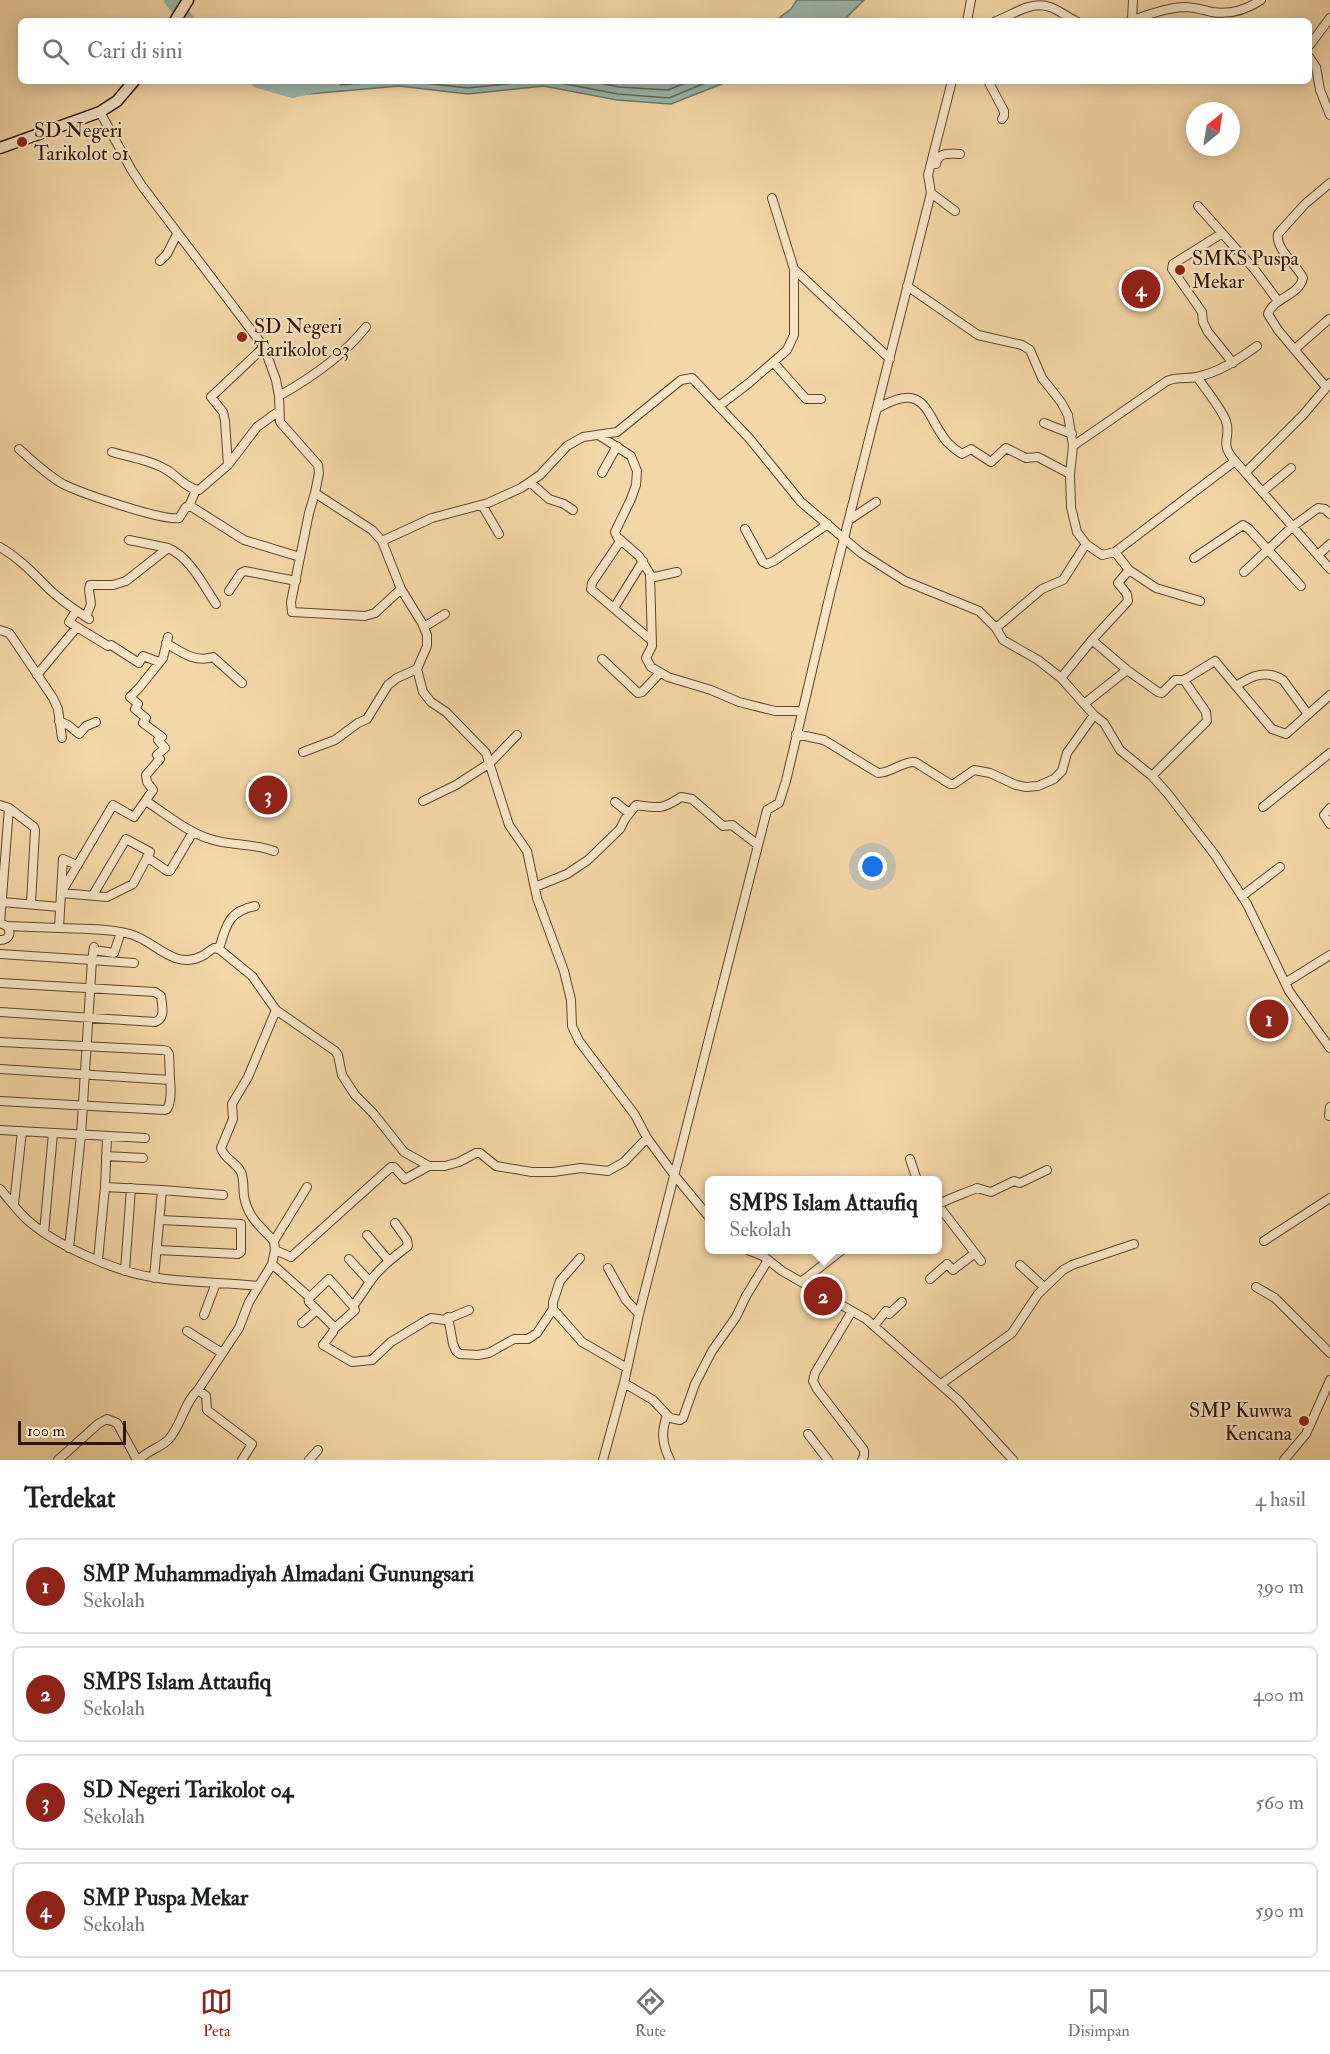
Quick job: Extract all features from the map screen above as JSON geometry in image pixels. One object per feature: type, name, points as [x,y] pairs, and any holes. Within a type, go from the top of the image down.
[{"type":"main road","points":[[177,18],[188,0]]},
{"type":"main road","points":[[0,148],[100,112],[117,101],[131,84]]},
{"type":"street","points":[[968,18],[971,0]]},
{"type":"street","points":[[1131,18],[1133,0]]},
{"type":"street","points":[[1140,18],[1161,11],[1185,7],[1230,12],[1245,9],[1261,0]]},
{"type":"street","points":[[1003,18],[1038,2],[1071,18]]},
{"type":"street","points":[[1312,42],[1330,18]]},
{"type":"street","points":[[1312,61],[1316,67],[1320,90],[1330,115]]},
{"type":"street","points":[[951,84],[928,175],[931,189],[955,211]]},
{"type":"street","points":[[990,84],[1004,111],[1002,119]]},
{"type":"street","points":[[100,112],[130,169],[264,347],[279,396],[280,422],[318,465],[319,473],[300,557],[291,606],[292,612],[365,616],[375,613],[401,589]]},
{"type":"street","points":[[603,1460],[766,814],[779,803],[878,408],[937,158],[941,154],[960,154]]},
{"type":"street","points":[[1246,472],[1303,415],[1328,385],[1269,318],[1268,311],[1303,282],[1303,278],[1280,246],[1277,239],[1278,234],[1305,204],[1330,183]]},
{"type":"street","points":[[719,406],[790,346],[794,335],[794,269],[772,198]]},
{"type":"street","points":[[1198,206],[1255,270],[1278,301]]},
{"type":"street","points":[[160,261],[167,254],[177,234]]},
{"type":"street","points":[[1221,234],[1173,264],[1172,269],[1202,312],[1203,322],[1208,332],[1233,363]]},
{"type":"street","points":[[794,269],[890,359]]},
{"type":"street","points":[[907,286],[978,335],[1026,347],[1042,378],[1068,415],[1073,446],[1070,474],[1074,522],[1077,532],[1086,544],[1102,555],[1114,552],[1235,461]]},
{"type":"street","points":[[1295,349],[1329,319]]},
{"type":"street","points":[[279,396],[318,371],[366,327]]},
{"type":"street","points":[[1073,446],[1167,381],[1197,377],[1233,363],[1257,346]]},
{"type":"street","points":[[228,465],[223,412],[211,397],[264,347]]},
{"type":"street","points":[[773,362],[806,399],[821,399]]},
{"type":"street","points":[[1197,377],[1225,418],[1227,452],[1330,569]]},
{"type":"street","points":[[382,541],[432,518],[482,505],[531,483],[567,446],[583,437],[617,432],[685,378],[694,380],[749,438],[801,502],[861,553],[923,590],[979,611],[1009,645],[1038,660],[1061,678],[1110,730],[1120,750],[1168,794],[1215,855],[1242,896],[1285,983],[1306,1017],[1330,1048]]},
{"type":"street","points":[[878,408],[897,400],[918,400],[929,411],[946,441],[962,454],[971,449],[991,462],[1006,448],[1026,458],[1038,457],[1070,474]]},
{"type":"street","points":[[19,449],[62,483],[86,494],[174,519],[179,518],[189,506],[196,490],[202,488],[228,465],[257,427],[279,411]]},
{"type":"street","points":[[1044,423],[1072,434]]},
{"type":"street","points":[[600,436],[631,456],[637,471],[636,485],[631,499],[615,529],[617,537],[643,561],[650,578],[651,648],[646,658],[651,667],[668,678],[711,690],[739,702],[771,711],[802,711]]},
{"type":"street","points":[[602,473],[617,446]]},
{"type":"street","points":[[112,452],[166,469],[196,490]]},
{"type":"street","points":[[1262,492],[1291,468]]},
{"type":"street","points":[[531,483],[549,499],[573,510]]},
{"type":"street","points":[[315,493],[372,530],[382,541],[401,589],[427,635],[427,646],[417,669],[423,692],[486,753],[509,825],[527,851],[534,887],[564,970],[571,1000],[573,1026],[579,1041],[635,1115],[647,1138],[705,1212]]},
{"type":"street","points":[[849,520],[876,502]]},
{"type":"street","points":[[482,505],[499,534]]},
{"type":"street","points":[[189,506],[244,540],[300,557]]},
{"type":"street","points":[[1244,572],[1292,527],[1321,507],[1330,514]]},
{"type":"street","points":[[745,529],[763,562],[767,564],[828,524]]},
{"type":"street","points":[[1194,558],[1243,525],[1301,586]]},
{"type":"street","points":[[129,540],[168,548],[177,553],[188,563],[216,604]]},
{"type":"street","points":[[621,540],[591,586],[592,591],[651,640]]},
{"type":"street","points":[[996,628],[1042,589],[1063,580],[1086,544]]},
{"type":"street","points":[[1318,555],[1330,544]]},
{"type":"street","points":[[0,547],[22,561],[49,589],[88,618],[91,604],[90,585],[112,585],[126,581],[168,548]]},
{"type":"street","points":[[1114,552],[1129,570],[1156,588],[1200,601]]},
{"type":"street","points":[[614,608],[643,561]]},
{"type":"street","points":[[1061,678],[1128,601],[1127,594],[1118,583],[1129,570]]},
{"type":"street","points":[[229,591],[245,571],[296,581]]},
{"type":"street","points":[[650,578],[677,572]]},
{"type":"street","points":[[76,611],[69,622],[95,640],[108,646],[111,645],[139,663],[143,656],[159,662]]},
{"type":"street","points":[[424,627],[445,614]]},
{"type":"street","points":[[37,675],[77,627]]},
{"type":"street","points":[[0,630],[9,633],[53,698],[62,738]]},
{"type":"street","points":[[61,893],[113,805],[134,817],[153,790],[147,782],[146,775],[160,759],[157,754],[165,748],[158,740],[162,737],[143,723],[146,718],[135,709],[138,704],[130,697],[140,688],[163,658],[167,640],[192,658],[201,660],[213,657],[242,683]]},
{"type":"street","points":[[1092,640],[1127,670],[1162,693],[1175,680],[1184,680],[1215,661],[1276,732],[1286,734],[1330,695]]},
{"type":"street","points":[[602,659],[638,693],[642,692],[660,673]]},
{"type":"street","points":[[303,752],[335,740],[367,719],[388,685],[417,669]]},
{"type":"street","points":[[1084,704],[1127,670]]},
{"type":"street","points":[[1236,686],[1256,675],[1278,677],[1283,680],[1307,713]]},
{"type":"street","points":[[1152,777],[1207,721],[1206,712],[1184,680]]},
{"type":"street","points":[[796,734],[824,740],[878,773],[886,773],[910,761],[950,784],[954,784],[974,770],[990,773],[1026,787],[1038,786],[1062,771],[1067,753],[1094,715]]},
{"type":"street","points":[[59,721],[79,734],[86,726],[96,722]]},
{"type":"street","points":[[423,801],[456,785],[490,763],[517,735]]},
{"type":"street","points":[[1263,807],[1330,753]]},
{"type":"street","points":[[534,887],[567,874],[588,860],[620,829],[636,806],[664,808],[681,797],[692,799],[723,826],[732,825],[758,845]]},
{"type":"street","points":[[146,801],[194,832],[218,842],[255,845],[274,851]]},
{"type":"street","points":[[615,802],[629,813]]},
{"type":"street","points":[[0,805],[9,808],[35,830],[31,904]]},
{"type":"street","points":[[0,941],[9,936],[10,931],[3,924],[2,902],[3,834],[9,808]]},
{"type":"street","points":[[1330,808],[1324,814],[1330,824]]},
{"type":"street","points":[[147,857],[170,871],[194,832]]},
{"type":"street","points":[[61,893],[108,897],[133,884],[150,852],[126,839],[93,895]]},
{"type":"street","points":[[59,928],[63,859],[77,865]]},
{"type":"street","points":[[1242,896],[1280,867]]},
{"type":"street","points":[[2,902],[60,907]]},
{"type":"street","points":[[219,949],[224,931],[234,915],[255,906]]},
{"type":"street","points":[[3,924],[133,934],[169,956],[183,960],[192,960],[214,948],[219,949],[252,976],[276,1010],[335,1051],[342,1075],[355,1095],[373,1113],[398,1146],[410,1156],[429,1166],[446,1166],[480,1153],[496,1166],[532,1172],[580,1168],[608,1171],[624,1162],[647,1138]]},
{"type":"street","points":[[69,1248],[81,1135],[94,949],[114,953],[119,938]]},
{"type":"street","points":[[0,954],[135,963]]},
{"type":"street","points":[[1285,983],[1330,956]]},
{"type":"street","points":[[0,983],[155,992],[161,996],[163,1016],[155,1022],[0,1012]]},
{"type":"street","points":[[276,1010],[248,1077],[232,1104],[233,1119],[220,1148],[240,1170],[245,1200],[251,1217],[275,1246],[291,1257],[391,1167],[394,1167],[405,1179],[429,1166]]},
{"type":"street","points":[[0,1042],[167,1051],[170,1054],[170,1105],[167,1109],[0,1101]]},
{"type":"street","points":[[0,1070],[170,1080]]},
{"type":"street","points":[[1329,1116],[1330,1107]]},
{"type":"street","points":[[0,1130],[145,1138]]},
{"type":"street","points":[[14,1204],[22,1131]]},
{"type":"street","points":[[44,1233],[53,1133]]},
{"type":"street","points":[[98,1260],[107,1137]]},
{"type":"street","points":[[106,1156],[143,1158]]},
{"type":"street","points":[[910,1159],[916,1176]]},
{"type":"street","points":[[942,1202],[950,1197],[962,1195],[977,1188],[991,1192],[1014,1181],[1020,1183],[1047,1170]]},
{"type":"street","points":[[105,1187],[223,1195]]},
{"type":"street","points":[[58,1460],[98,1424],[107,1419],[117,1423],[138,1460],[169,1439],[193,1395],[239,1328],[249,1302],[272,1264],[275,1246],[308,1187]]},
{"type":"street","points":[[125,1272],[131,1188]]},
{"type":"street","points":[[0,1189],[29,1222],[44,1233],[69,1248],[125,1272],[154,1278],[258,1286]]},
{"type":"street","points":[[154,1278],[162,1190]]},
{"type":"street","points":[[1264,1241],[1330,1198]]},
{"type":"street","points":[[942,1210],[981,1261]]},
{"type":"street","points":[[158,1250],[238,1254],[241,1252],[241,1224],[161,1220]]},
{"type":"street","points":[[395,1223],[407,1240],[408,1246],[389,1261],[370,1282],[353,1306],[354,1310],[334,1329],[323,1345],[352,1362],[372,1360],[392,1342],[427,1320],[431,1318],[445,1320],[469,1310]]},
{"type":"street","points":[[367,1235],[389,1261]]},
{"type":"street","points":[[940,1384],[1012,1333],[1044,1287],[1063,1270],[1134,1244]]},
{"type":"street","points":[[930,1279],[948,1264],[953,1270],[975,1253]]},
{"type":"street","points":[[758,1254],[874,1326],[958,1400],[1013,1460]]},
{"type":"street","points":[[801,1282],[837,1254]]},
{"type":"street","points":[[448,1317],[453,1344],[456,1352],[460,1354],[489,1353],[514,1339],[532,1337],[553,1309],[560,1281],[580,1257]]},
{"type":"street","points":[[349,1259],[370,1282]]},
{"type":"street","points":[[624,1383],[653,1400],[670,1418],[680,1420],[685,1415],[695,1384],[712,1351],[736,1317],[768,1260]]},
{"type":"street","points":[[272,1264],[309,1298],[334,1329]]},
{"type":"street","points":[[1020,1265],[1044,1287]]},
{"type":"street","points":[[608,1268],[626,1300],[639,1314]]},
{"type":"street","points":[[309,1298],[329,1279],[353,1306]]},
{"type":"street","points":[[204,1315],[216,1283]]},
{"type":"street","points":[[1256,1287],[1275,1298],[1330,1353]]},
{"type":"street","points":[[874,1326],[886,1311],[889,1314],[902,1302]]},
{"type":"street","points":[[553,1309],[582,1342],[627,1368]]},
{"type":"street","points":[[302,1323],[317,1310]]},
{"type":"street","points":[[852,1311],[813,1381],[864,1450],[862,1460]]},
{"type":"street","points":[[187,1331],[222,1353]]},
{"type":"street","points":[[1284,1460],[1306,1434],[1330,1380]]},
{"type":"street","points":[[198,1390],[206,1396],[207,1410],[252,1444],[242,1460]]},
{"type":"street","points":[[667,1415],[662,1437],[664,1449],[670,1460]]},
{"type":"street","points":[[808,1434],[828,1460]]},
{"type":"street","points":[[309,1460],[318,1450]]},
{"type":"water","points":[[797,0],[864,0],[846,18],[779,18],[791,9]]},
{"type":"water","points":[[288,84],[721,84],[671,104],[617,100],[544,86],[468,94],[399,86],[297,95]]},
{"type":"waterway","points":[[171,0],[186,18]]},
{"type":"waterway","points":[[268,84],[293,91],[322,84]]},
{"type":"place","name":"SD Negeri Tarikolot 01","points":[[22,142]]},
{"type":"place","name":"SMKS Puspa Mekar","points":[[1180,270]]},
{"type":"place","name":"SMP Puspa Mekar","points":[[1141,289]]},
{"type":"place","name":"SD Negeri Tarikolot 03","points":[[242,337]]},
{"type":"place","name":"SD Negeri Tarikolot 04","points":[[268,795]]},
{"type":"place","name":"SMP Muhammadiyah Almadani Gunungsari","points":[[1269,1019]]},
{"type":"place","name":"SMPS Islam Attaufiq","points":[[823,1296]]},
{"type":"place","name":"SMP Kuwwa Kencana","points":[[1304,1421]]}]
